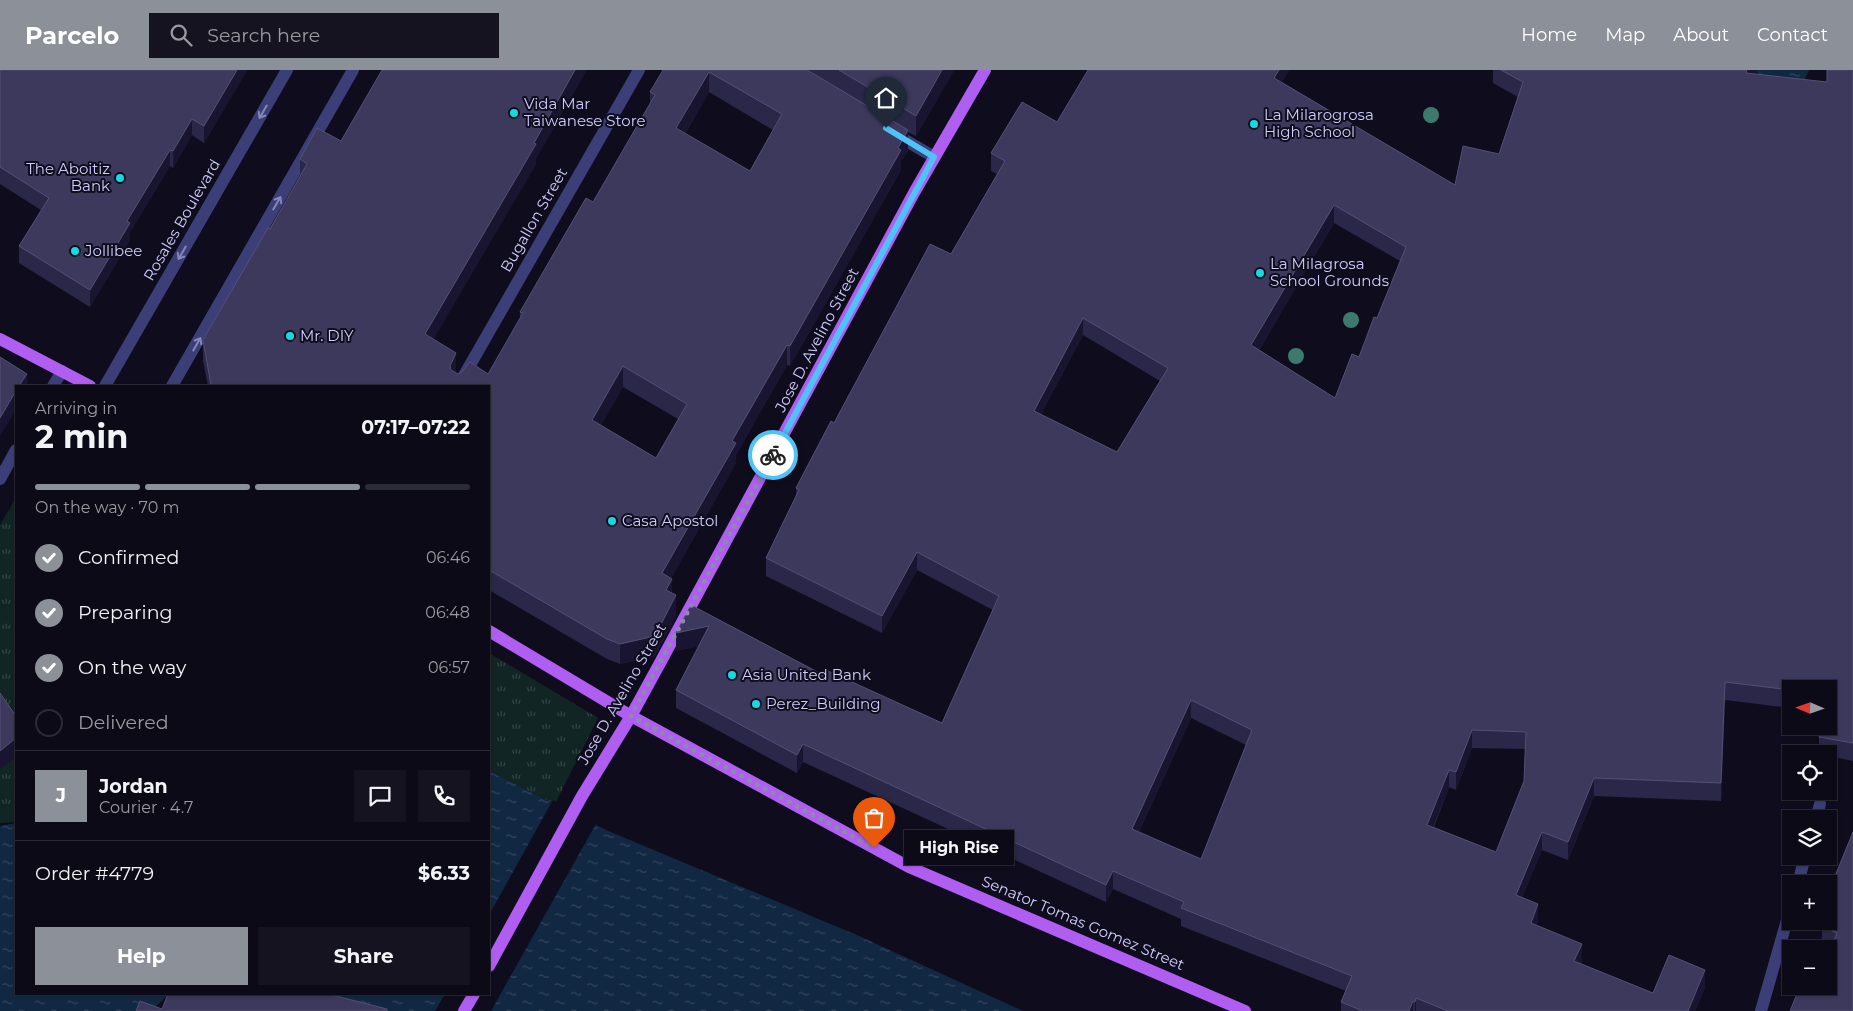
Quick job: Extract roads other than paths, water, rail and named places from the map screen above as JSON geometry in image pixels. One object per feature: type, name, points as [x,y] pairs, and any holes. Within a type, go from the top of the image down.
[{"type":"main road","name":"Jose D. Avelino Street","points":[[490,964],[582,796],[631,716],[934,157],[985,70]]},
{"type":"main road","points":[[0,339],[88,385]]},
{"type":"main road","name":"Senator Tomas Gomez Street","points":[[490,632],[631,716],[909,867],[1246,1011]]},
{"type":"main road","points":[[464,1011],[473,995]]},
{"type":"street","name":"Rosales Boulevard","points":[[106,385],[287,70]]},
{"type":"street","points":[[173,385],[353,70]]},
{"type":"street","name":"Bugallon Street","points":[[459,385],[639,70]]},
{"type":"street","points":[[883,126],[934,157]]},
{"type":"street","points":[[54,385],[62,370]]},
{"type":"street","points":[[0,478],[15,452]]},
{"type":"street","points":[[1818,810],[1820,804]]},
{"type":"street","points":[[1761,1011],[1784,930]]},
{"type":"water","points":[[1755,70],[1809,70],[1788,116]]},
{"type":"water","points":[[490,772],[606,830],[859,936],[1023,1011],[362,1011],[337,995],[490,995]]},
{"type":"water","points":[[15,823],[15,995],[168,995],[151,1011],[0,1011],[0,826]]},
{"type":"place","name":"Vida Mar Taiwanese Store","points":[[514,113]]},
{"type":"place","name":"La Milarogrosa High School","points":[[1254,124]]},
{"type":"place","name":"The Aboitiz Bank","points":[[120,178]]},
{"type":"place","name":"Jollibee","points":[[75,251]]},
{"type":"place","name":"La Milagrosa School Grounds","points":[[1260,273]]},
{"type":"place","name":"Mr. DIY","points":[[290,336]]},
{"type":"place","name":"Casa Apostol","points":[[612,521]]},
{"type":"place","name":"Asia United Bank","points":[[732,675]]},
{"type":"place","name":"Perez_Building","points":[[756,704]]},
{"type":"place","name":"High Rise","points":[[874,848]]}]
